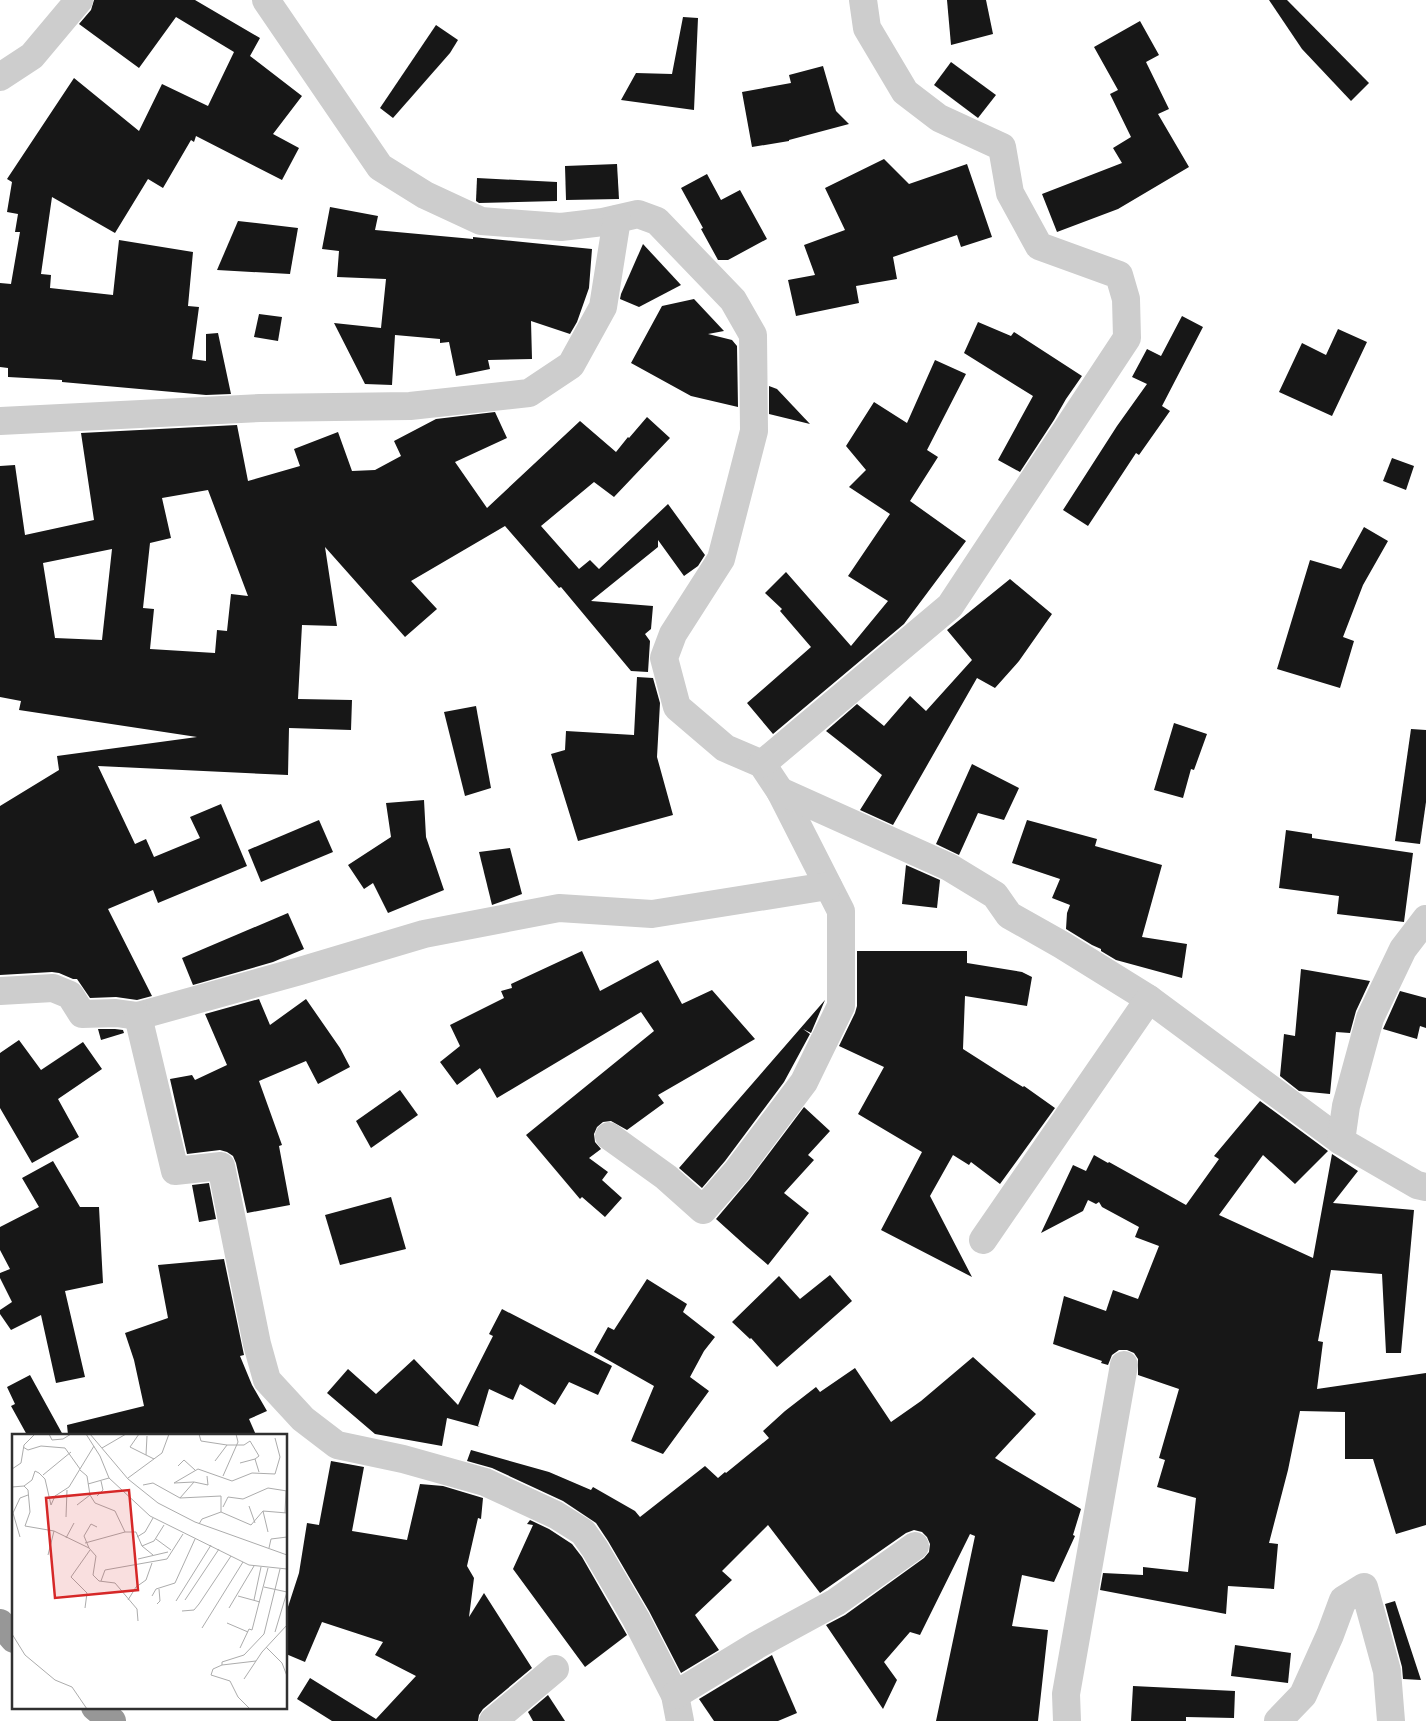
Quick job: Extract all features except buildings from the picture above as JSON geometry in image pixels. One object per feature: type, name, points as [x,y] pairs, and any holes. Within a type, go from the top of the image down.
[{"type":"highway","points":[[0,1623],[12,1637]]},
{"type":"highway","points":[[96,1708],[112,1721]]},
{"type":"street","points":[[0,76],[32,56],[79,0]]},
{"type":"street","points":[[266,0],[380,167],[425,195],[481,221],[561,227],[603,222],[638,214],[657,221],[733,300],[753,335],[754,431],[720,559],[673,634],[664,658],[677,707],[725,748],[762,764],[780,791],[841,911],[841,1006],[804,1082],[737,1171],[702,1210],[666,1177],[609,1136]]},
{"type":"street","points":[[762,764],[950,606],[1127,338],[1126,299],[1120,275],[1039,246],[1010,192],[1002,147],[939,118],[905,92],[867,28],[863,0]]},
{"type":"street","points":[[0,421],[260,408],[410,406],[529,392],[571,365],[603,307],[617,219]]},
{"type":"street","points":[[780,791],[949,867],[995,896],[1009,915],[1062,945],[1149,999],[1341,1141],[1417,1185],[1426,1187]]},
{"type":"street","points":[[0,991],[53,988],[70,995],[82,1014],[116,1013],[138,1016],[300,972],[434,932],[559,908],[652,914],[828,886]]},
{"type":"street","points":[[1341,1141],[1346,1106],[1370,1018],[1403,949],[1426,919]]},
{"type":"street","points":[[983,1240],[1149,999]]},
{"type":"street","points":[[138,1016],[175,1171],[220,1166],[256,1344],[267,1380],[303,1419],[337,1445],[485,1482],[556,1515],[583,1532],[636,1619],[678,1708],[757,1645],[836,1602],[915,1546]]},
{"type":"street","points":[[1067,1721],[1066,1694],[1124,1365]]},
{"type":"street","points":[[1278,1721],[1303,1695],[1330,1635],[1342,1600],[1364,1586],[1387,1671],[1391,1721]]},
{"type":"street","points":[[493,1721],[555,1669]]}]
